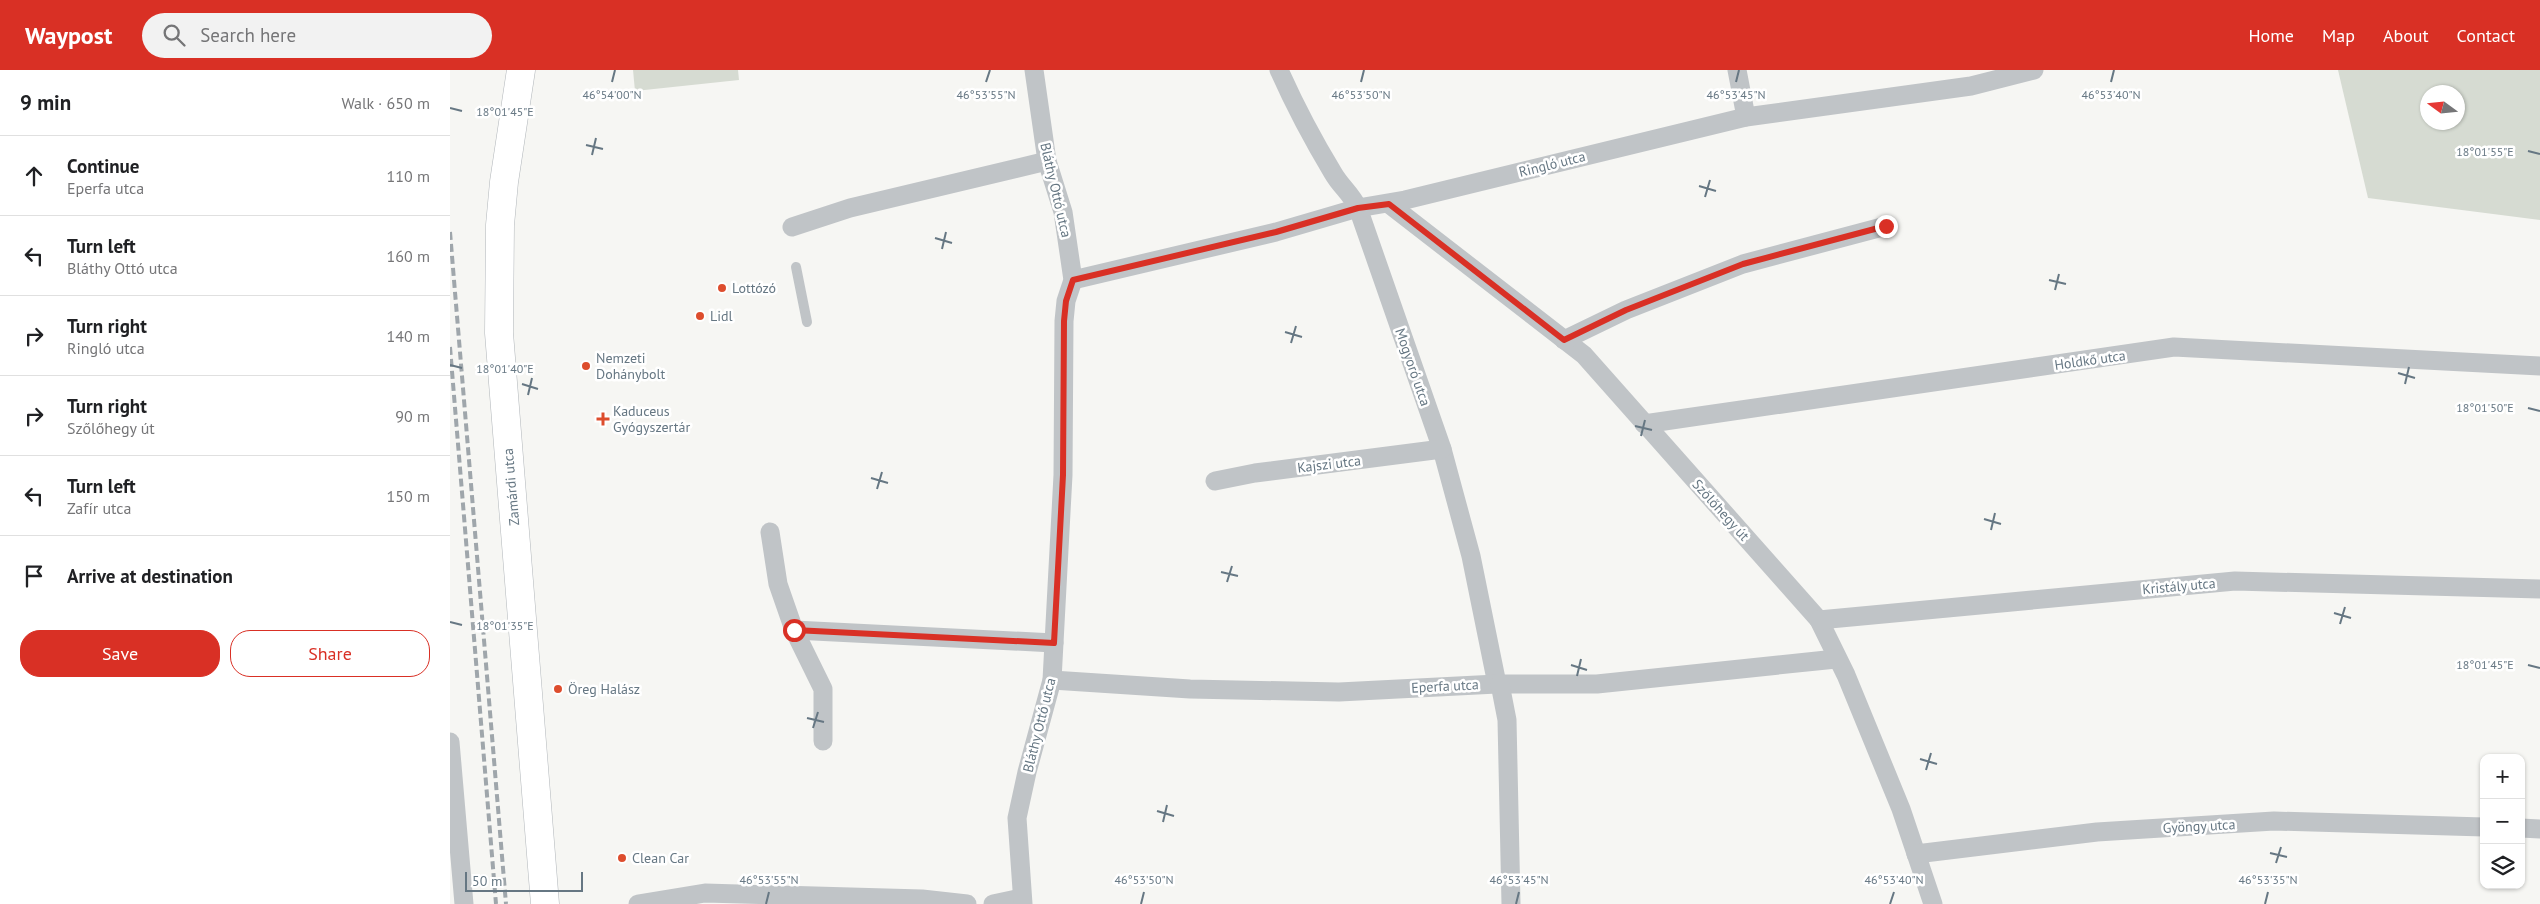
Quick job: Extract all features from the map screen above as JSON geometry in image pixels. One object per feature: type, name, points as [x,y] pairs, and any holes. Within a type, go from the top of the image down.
[{"type":"main road","name":"Zamárdi utca","points":[[521,70],[502,199],[499,333],[545,904]]},
{"type":"street","name":"Bláthy Ottó utca","points":[[1022,901],[1018,818],[1027,772],[1052,680],[1063,475],[1064,321],[1066,301],[1073,280],[1063,212],[1048,161],[1034,70]]},
{"type":"street","name":"Mogyoró utca","points":[[1278,70],[1299,115],[1335,176],[1350,192],[1358,208],[1442,449],[1470,556],[1507,720],[1511,904]]},
{"type":"street","points":[[1736,70],[1746,117]]},
{"type":"street","name":"Ringló utca","points":[[1073,280],[1276,232],[1358,208],[1389,204],[1746,117],[1971,86],[2034,70]]},
{"type":"street","points":[[792,227],[850,208],[930,191],[1048,161]]},
{"type":"street","name":"Szőlőhegy út","points":[[1389,204],[1584,355],[1819,620],[1836,659],[1846,676],[1901,809],[1933,904]]},
{"type":"street","points":[[1564,340],[1626,310],[1743,264],[1886,226]]},
{"type":"street","name":"Holdkő utca","points":[[1644,424],[2174,348],[2540,366]]},
{"type":"street","name":"Kajszi utca","points":[[1216,481],[1255,473],[1442,449]]},
{"type":"street","points":[[770,532],[778,584],[794,630],[823,689],[823,741]]},
{"type":"street","name":"Kristály utca","points":[[1819,620],[2235,581],[2368,582],[2540,589]]},
{"type":"street","points":[[794,630],[1054,643]]},
{"type":"street","name":"Eperfa utca","points":[[1052,680],[1190,689],[1339,692],[1498,684],[1596,684],[1836,659]]},
{"type":"street","points":[[450,742],[464,904]]},
{"type":"street","name":"Gyöngy utca","points":[[1916,854],[2097,832],[2274,821],[2480,827]]},
{"type":"street","points":[[2525,828],[2540,829]]},
{"type":"street","points":[[638,904],[705,899],[923,901],[968,904]]},
{"type":"street","points":[[992,904],[1022,901]]},
{"type":"lane","points":[[796,267],[807,322]]},
{"type":"shaded area","points":[[633,70],[738,70],[739,80],[635,91]]},
{"type":"shaded area","points":[[2338,70],[2540,70],[2540,220],[2368,198]]},
{"type":"railway","points":[[450,232],[506,904]]},
{"type":"railway","points":[[450,347],[496,904]]},
{"type":"place","name":"Lottózó","points":[[722,288]]},
{"type":"place","name":"Lidl","points":[[700,316]]},
{"type":"place","name":"Nemzeti Dohánybolt","points":[[586,366]]},
{"type":"place","name":"Kaduceus Gyógyszertár","points":[[603,419]]},
{"type":"place","name":"Öreg Halász","points":[[558,689]]},
{"type":"place","name":"Clean Car","points":[[622,858]]},
{"type":"route","points":[[794,630],[1054,643],[1063,475],[1064,321],[1066,301],[1073,280],[1276,232],[1358,208],[1389,204],[1479,272],[1564,340],[1626,310],[1743,264],[1886,226]]}]
